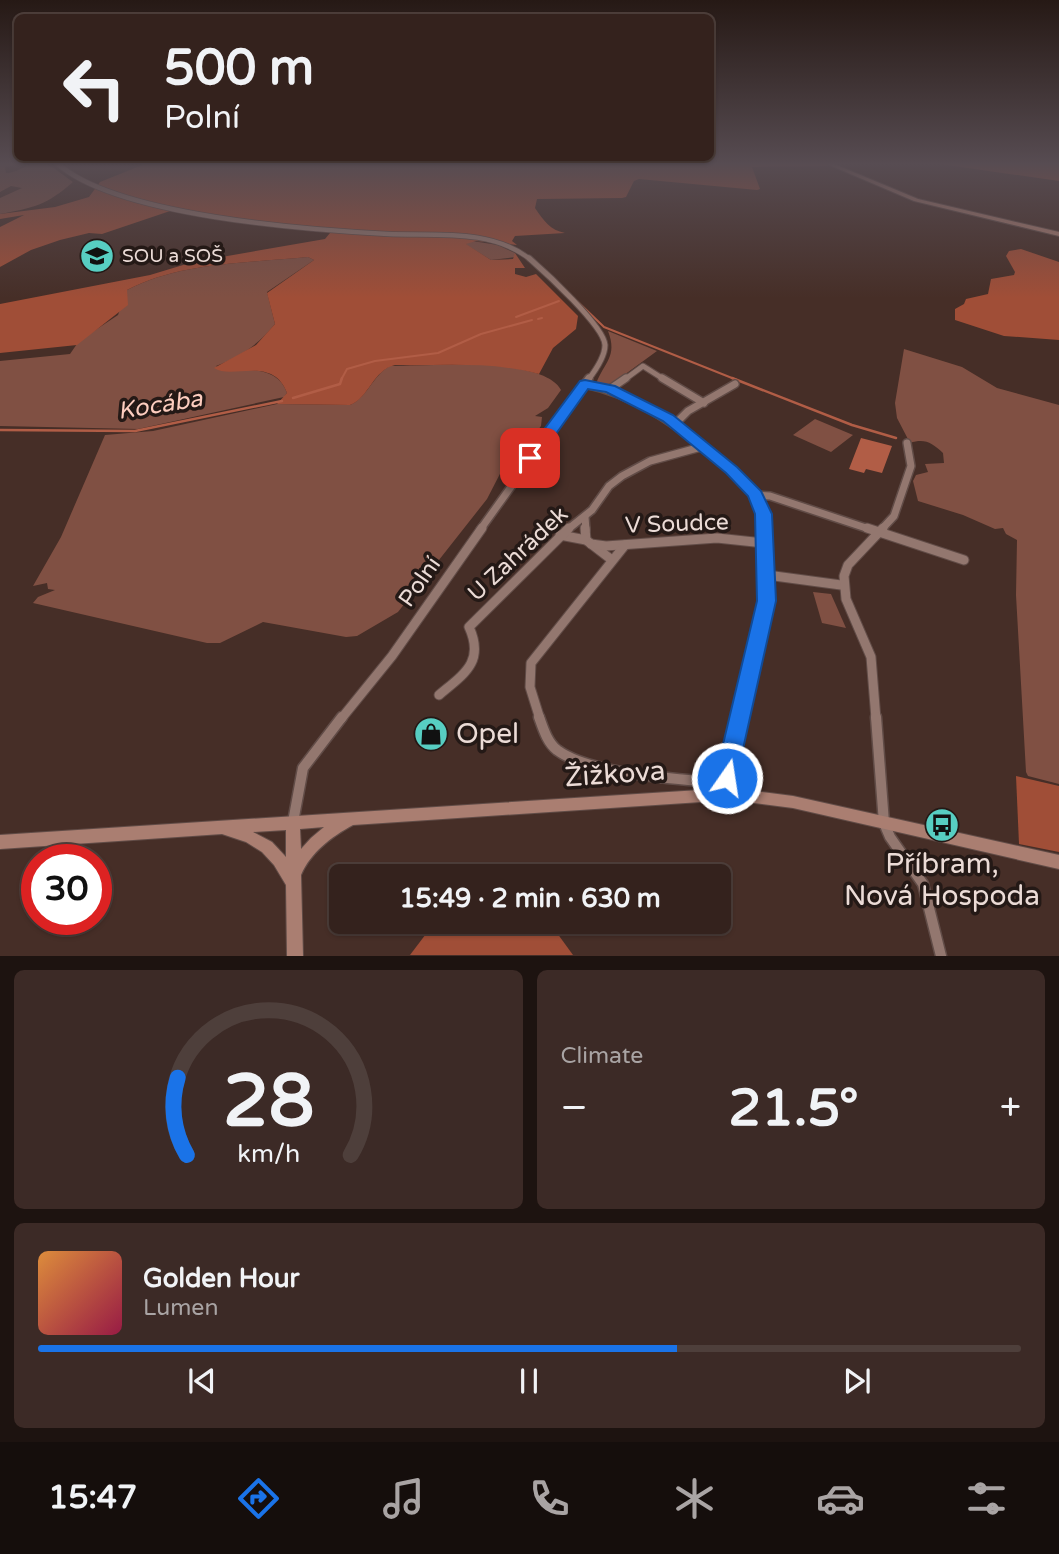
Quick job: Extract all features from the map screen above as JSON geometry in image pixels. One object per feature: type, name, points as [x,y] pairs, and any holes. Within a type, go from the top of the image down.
[{"type":"main road","points":[[952,209],[1059,234]]},
{"type":"main road","name":"Žižkova","points":[[0,842],[729,789],[1059,862]]},
{"type":"main road","points":[[292,882],[304,855],[321,838],[355,818]]},
{"type":"main road","points":[[293,822],[295,956]]},
{"type":"main road","points":[[218,827],[260,841],[278,856],[292,882]]},
{"type":"street","name":"Polní","points":[[179,209],[323,230],[471,239],[505,245],[529,258],[598,329],[605,347],[596,369],[392,656],[310,756],[303,768],[293,822]]},
{"type":"street","points":[[610,389],[643,366],[704,402]]},
{"type":"street","points":[[585,384],[610,389],[676,423],[731,470],[755,495],[763,514],[766,601],[729,789],[577,761],[554,747],[545,734],[529,690],[527,675],[531,663],[625,545]]},
{"type":"street","points":[[676,423],[688,411],[735,384]]},
{"type":"street","points":[[907,443],[911,466],[894,516],[848,565],[842,574],[841,585],[867,640],[871,657],[884,823],[890,837],[923,884],[941,956]]},
{"type":"street","name":"U Zahrádek","points":[[439,695],[466,671],[476,656],[475,636],[469,627],[560,535],[585,517],[610,486],[622,476],[650,461],[701,447]]},
{"type":"street","points":[[755,495],[770,496],[964,560]]},
{"type":"street","points":[[585,517],[589,542]]},
{"type":"street","name":"V Soudce","points":[[560,535],[589,542],[625,545],[717,538],[764,543]]},
{"type":"street","name":"V Soudce","points":[[589,542],[612,560]]},
{"type":"street","points":[[767,575],[841,585]]},
{"type":"shaded area","points":[[0,209],[26,209],[22,210],[0,214]]},
{"type":"shaded area","points":[[42,209],[535,209],[551,227],[565,233],[515,236],[512,241],[517,245],[476,241],[466,244],[491,260],[513,259],[515,253],[525,268],[515,268],[515,274],[526,277],[536,274],[578,316],[576,329],[553,348],[539,374],[503,367],[395,365],[381,372],[362,396],[350,405],[277,404],[287,393],[281,382],[272,375],[214,368],[256,345],[275,324],[267,293],[314,260],[308,257],[215,265],[169,274],[127,290],[128,305],[77,345],[0,353],[0,304],[150,275],[193,262],[325,239],[330,233],[176,209],[102,234],[89,233],[60,240],[31,250],[0,267],[0,227],[24,215],[0,219],[0,214]]},
{"type":"shaded area","points":[[472,241],[498,245],[515,253],[515,257],[491,260],[465,244]]},
{"type":"shaded area","points":[[1021,249],[1059,262],[1059,340],[1004,336],[955,320],[955,309],[964,304],[966,299],[988,294],[991,279],[1014,275],[1006,256],[1009,251]]},
{"type":"shaded area","points":[[308,257],[314,260],[267,292],[275,324],[248,349],[216,366],[222,371],[250,370],[269,374],[283,384],[287,393],[284,397],[138,429],[0,426],[0,361],[70,354],[79,341],[118,315],[127,290],[169,274],[192,269]]},
{"type":"shaded area","points":[[608,331],[657,351],[609,386],[596,384],[611,353]]},
{"type":"shaded area","points":[[904,349],[962,367],[997,388],[1059,405],[1059,784],[1028,776],[1026,772],[1016,595],[1017,540],[1006,534],[1003,528],[995,529],[963,515],[918,501],[913,481],[916,475],[928,472],[925,464],[944,463],[943,453],[932,444],[924,441],[910,443],[897,418],[895,403]]},
{"type":"shaded area","points":[[479,364],[536,373],[547,377],[561,390],[548,408],[535,416],[542,417],[541,426],[535,434],[507,436],[521,439],[525,443],[521,456],[503,468],[487,499],[398,612],[357,636],[346,637],[263,622],[220,643],[207,643],[33,603],[38,597],[55,590],[48,589],[47,583],[33,586],[61,537],[105,435],[153,431],[277,404],[350,405],[390,366]]},
{"type":"shaded area","points":[[815,419],[853,435],[831,452],[793,435]]},
{"type":"shaded area","points":[[861,438],[892,446],[882,473],[866,469],[864,473],[849,469]]},
{"type":"shaded area","points":[[813,592],[831,594],[846,628],[822,623]]},
{"type":"shaded area","points":[[1016,776],[1059,786],[1059,852],[1019,844]]},
{"type":"shaded area","points":[[426,934],[558,934],[573,955],[410,955]]},
{"type":"waterway","points":[[516,317],[559,301]]},
{"type":"waterway","points":[[577,301],[604,327],[737,380]]},
{"type":"waterway","name":"Kocába","points":[[538,319],[542,318]]},
{"type":"waterway","name":"Kocába","points":[[342,378],[347,369],[375,361],[438,353],[481,334],[532,320]]},
{"type":"waterway","name":"Kocába","points":[[293,398],[340,384],[342,378]]},
{"type":"waterway","points":[[732,378],[852,425],[896,438]]},
{"type":"waterway","name":"Kocába","points":[[0,430],[135,431],[282,401]]},
{"type":"place","name":"SOU a SOŠ","points":[[97,256]]},
{"type":"place","name":"Opel","points":[[431,734]]},
{"type":"place","name":"Příbram, Nová Hospoda","points":[[942,825]]},
{"type":"route","points":[[530,458],[585,384],[610,389],[676,423],[731,470],[761,504],[767,575],[766,601],[727,778]]}]
